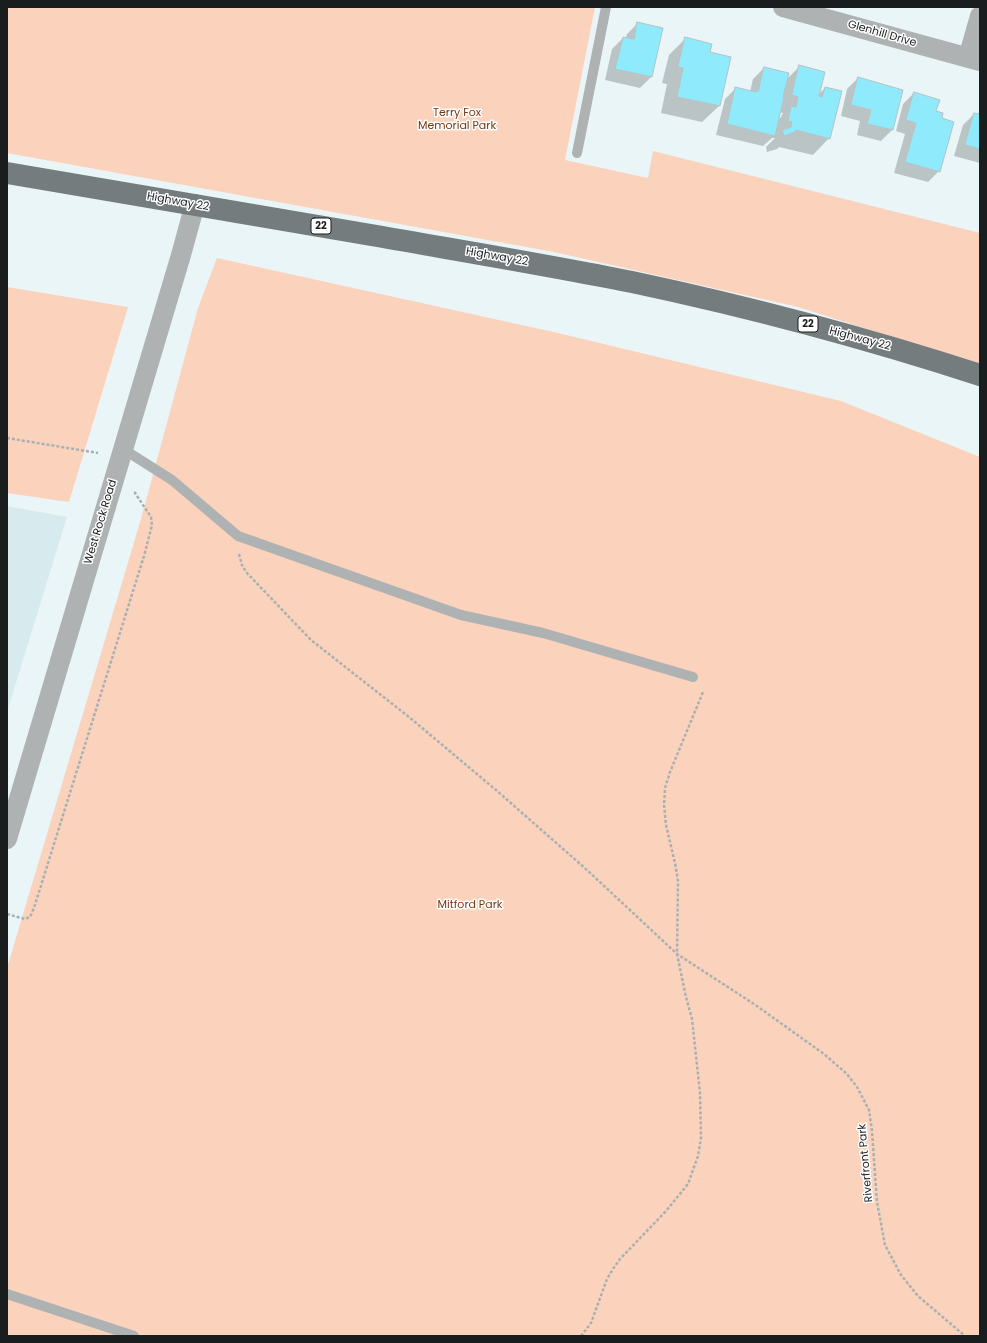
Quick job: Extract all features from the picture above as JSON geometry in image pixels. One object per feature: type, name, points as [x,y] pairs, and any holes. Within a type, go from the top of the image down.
[{"type":"main road","name":"Highway 22","points":[[7,173],[195,204],[634,282],[766,313],[922,356],[980,374]]},
{"type":"street","name":"Glenhill Drive","points":[[783,7],[974,59]]},
{"type":"street","points":[[974,59],[980,16]]},
{"type":"street","name":"West Rock Road","points":[[7,839],[179,263],[195,204]]},
{"type":"lane","points":[[577,153],[606,7]]},
{"type":"lane","points":[[123,449],[172,480],[238,536],[461,615],[543,634],[692,677]]},
{"type":"lane","points":[[7,1294],[134,1336]]},
{"type":"path","points":[[7,438],[98,453]]},
{"type":"path","points":[[7,914],[25,919],[30,917],[34,908],[144,556],[152,525],[151,517],[135,493]]},
{"type":"path","name":"Riverfront Park","points":[[238,536],[239,555],[246,572],[311,640],[409,717],[496,790],[587,870],[677,954],[754,1004],[824,1054],[847,1074],[857,1087],[869,1110],[877,1202],[885,1245],[901,1275],[918,1296],[965,1336]]},
{"type":"path","points":[[581,1336],[591,1323],[607,1279],[613,1269],[620,1259],[666,1211],[688,1184],[698,1156],[701,1138],[700,1093],[692,1019],[677,954],[678,881],[666,824],[664,805],[665,788],[670,772],[704,691],[705,684],[692,677]]},
{"type":"shaded area","points":[[7,506],[67,517],[7,712]]},
{"type":"green space","name":"Terry Fox Memorial Park","points":[[7,7],[595,7],[565,160],[648,178],[653,151],[980,233],[980,365],[798,307],[554,252],[7,153]]},
{"type":"green space","name":"Mitford Park","points":[[217,258],[558,333],[841,401],[980,457],[980,1336],[7,1336],[7,968],[141,519],[198,308]]},
{"type":"green space","points":[[7,287],[128,307],[69,502],[7,493]]},
{"type":"building","points":[[637,22],[663,28],[652,77],[615,69],[623,37],[634,39]]},
{"type":"building","points":[[685,37],[712,44],[710,52],[731,57],[720,106],[677,97],[683,68],[678,67]]},
{"type":"building","points":[[799,65],[825,72],[819,96],[822,97],[825,87],[842,91],[830,139],[796,130],[795,132],[784,136],[782,130],[791,127],[792,122],[788,121],[791,106],[796,107],[798,97],[792,95]]},
{"type":"building","points":[[764,67],[789,73],[775,136],[727,124],[735,87],[756,92],[757,90],[758,91]]},
{"type":"building","points":[[858,77],[903,90],[893,130],[867,124],[871,110],[851,105]]},
{"type":"building","points":[[914,92],[940,100],[936,111],[943,113],[942,118],[954,122],[940,172],[905,162],[916,123],[906,120]]},
{"type":"building","points":[[974,113],[980,114],[980,149],[965,145]]}]
